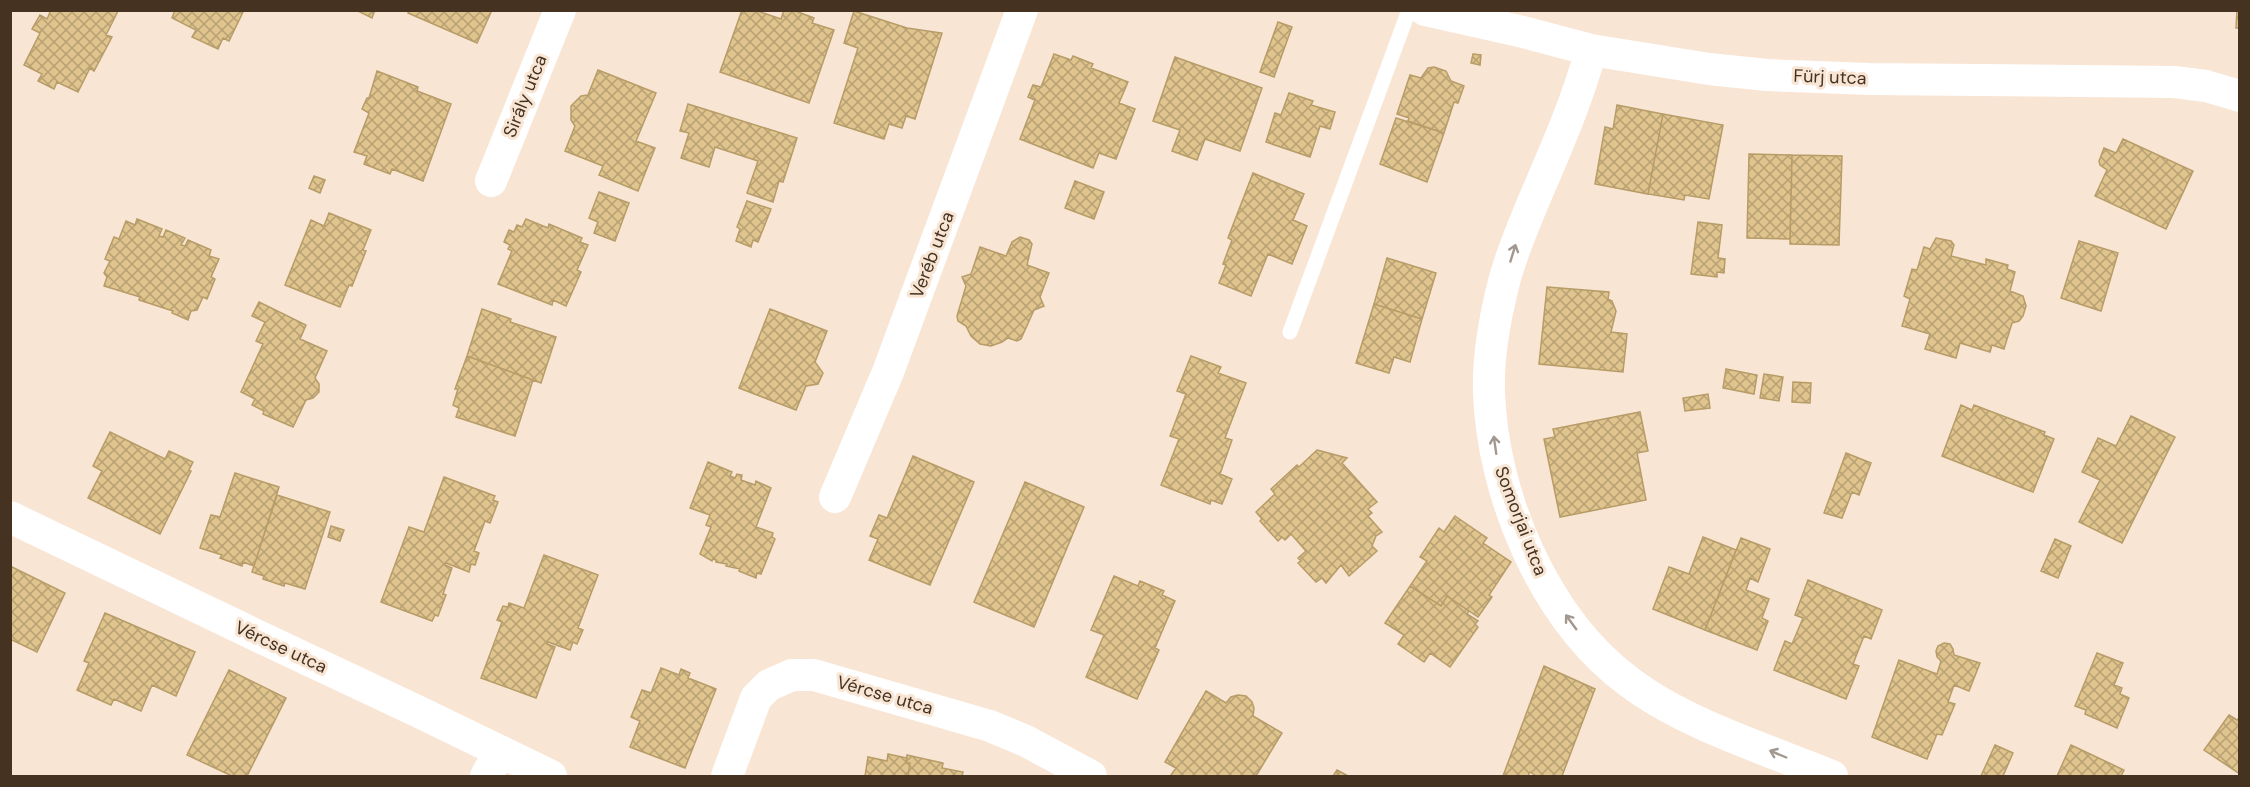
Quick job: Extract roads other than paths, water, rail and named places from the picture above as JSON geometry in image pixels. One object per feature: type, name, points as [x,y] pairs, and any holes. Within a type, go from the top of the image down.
[{"type":"street","name":"Sirály utca","points":[[491,181],[560,10]]},
{"type":"street","name":"Veréb utca","points":[[835,497],[888,372],[1022,10]]},
{"type":"street","name":"Fürj utca","points":[[1425,10],[1592,50],[1709,69],[1767,75],[1870,79],[2174,82],[2206,86],[2240,96]]},
{"type":"street","name":"Somorjai utca","points":[[1592,50],[1581,87],[1517,241],[1504,281],[1496,318],[1489,391],[1502,480],[1519,528],[1540,576],[1572,624],[1590,646],[1618,673],[1655,700],[1832,777]]},
{"type":"street","name":"Vércse utca","points":[[10,517],[493,764],[551,777]]},
{"type":"street","name":"Vércse utca","points":[[728,777],[756,698],[769,685],[792,675],[814,675],[983,724],[1026,741],[1090,777]]},
{"type":"lane","points":[[1290,332],[1409,10]]}]
